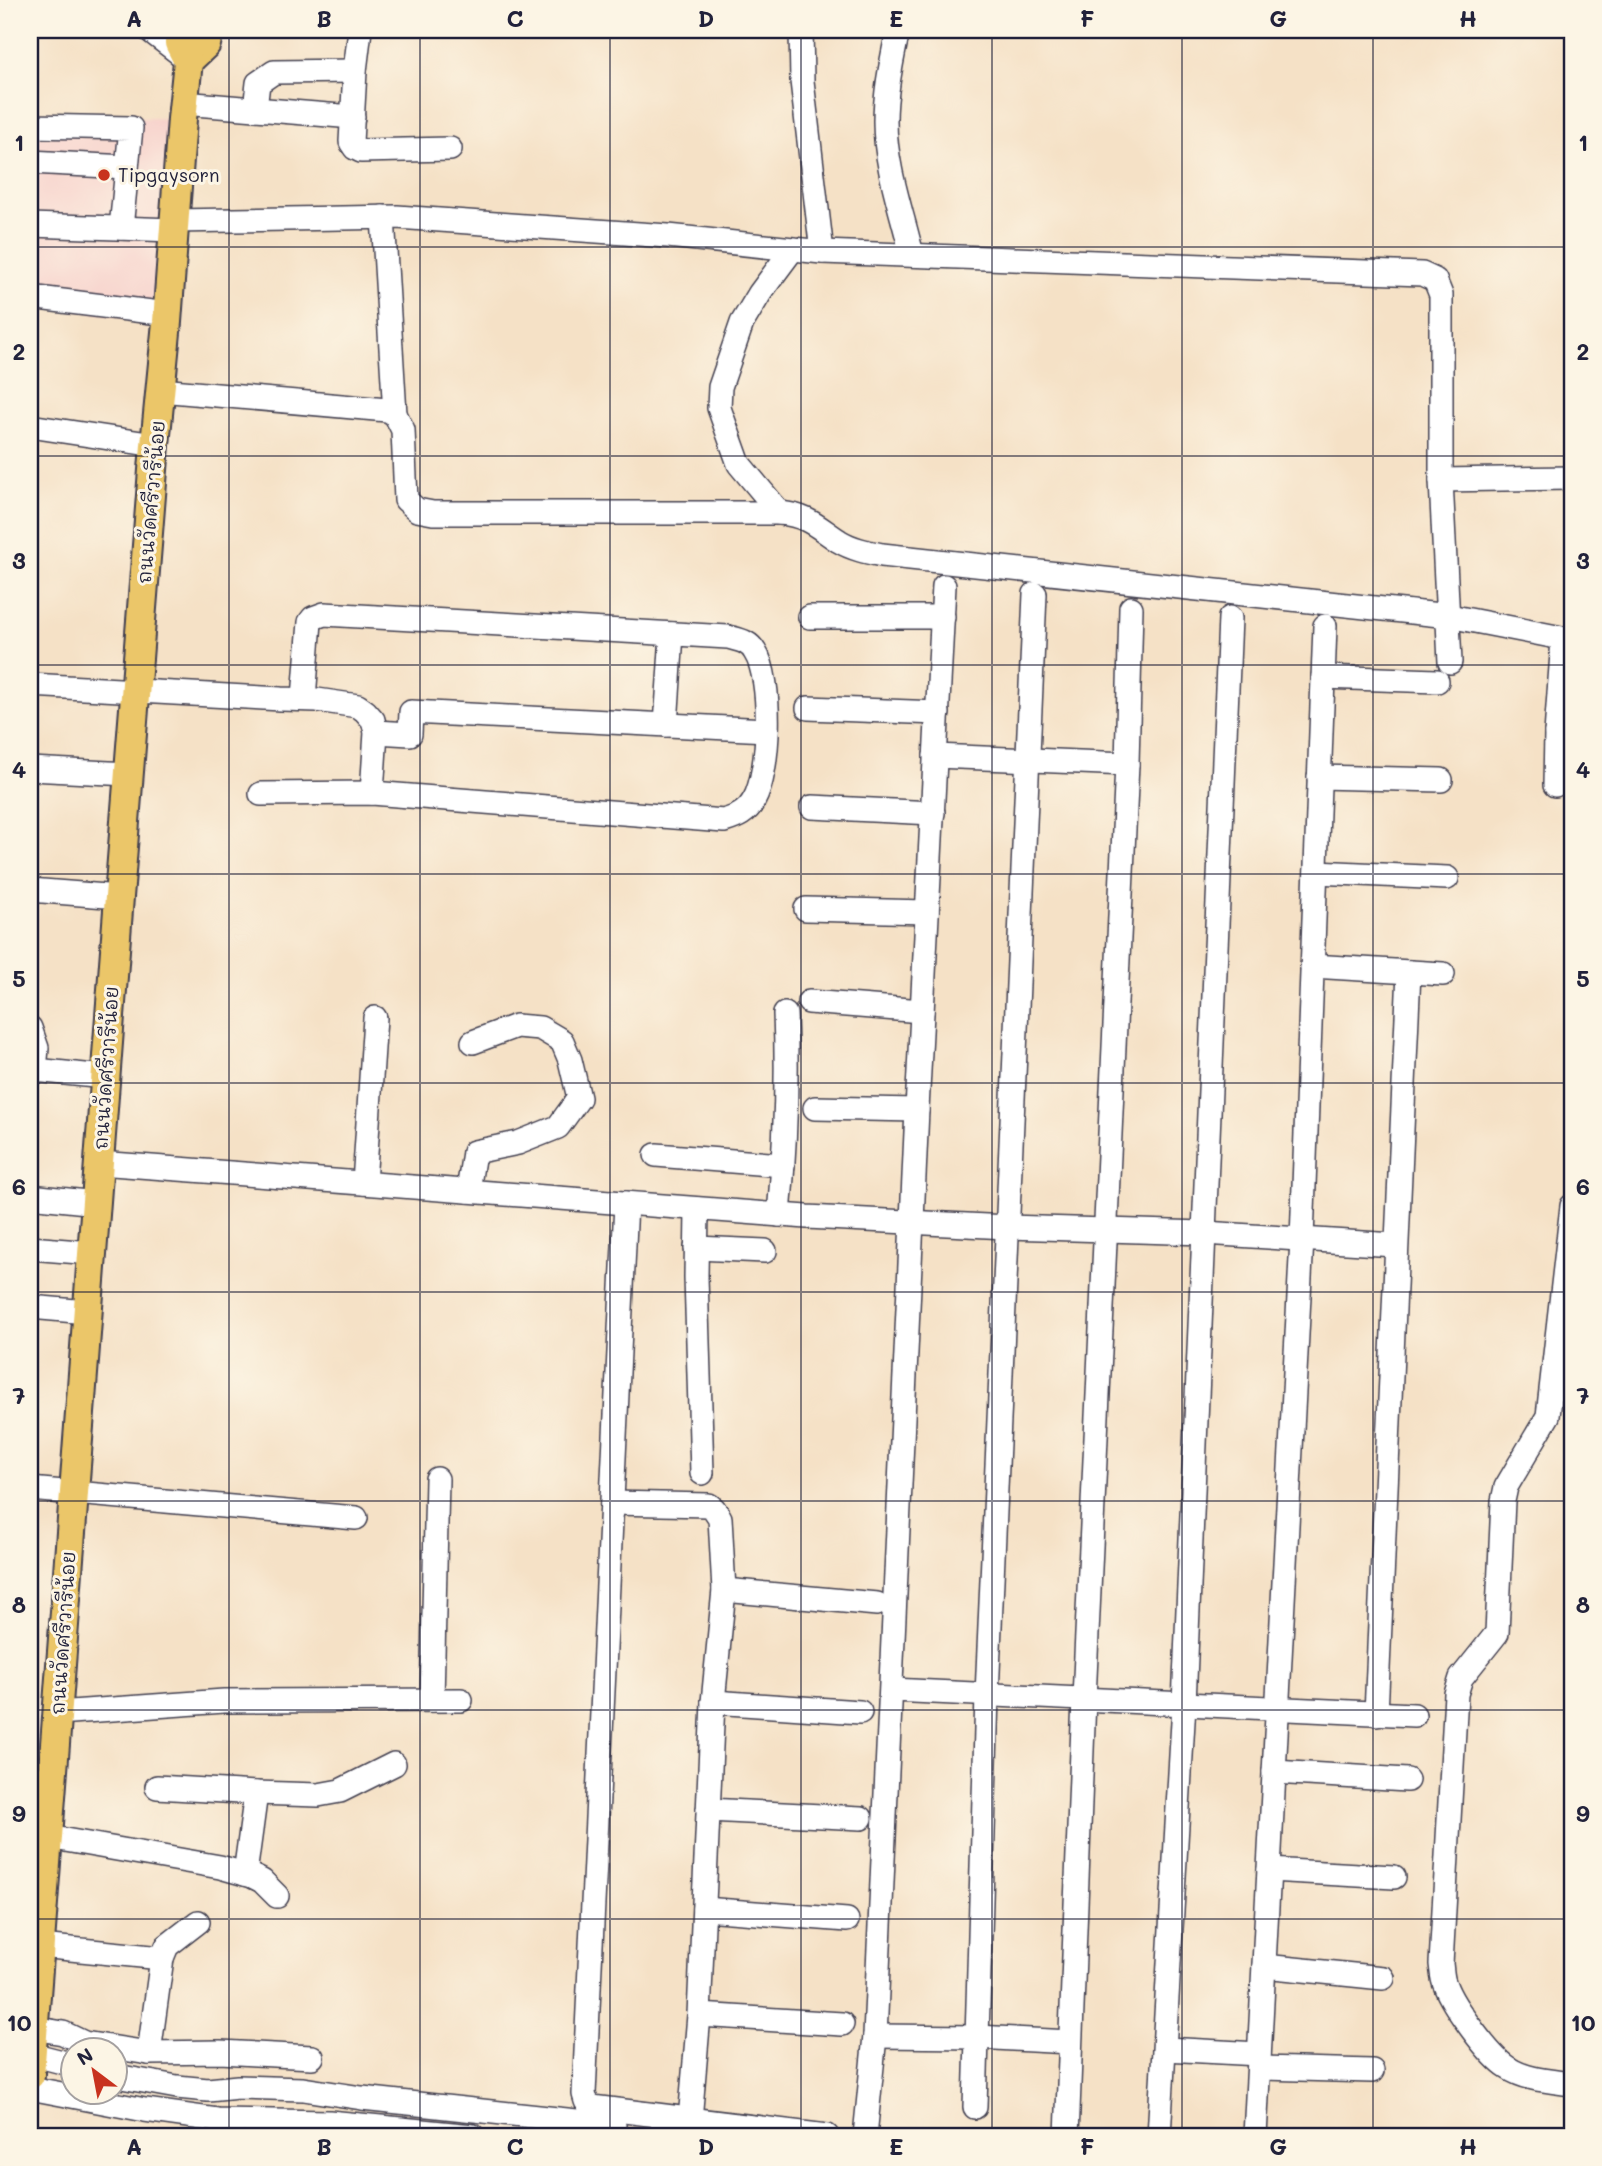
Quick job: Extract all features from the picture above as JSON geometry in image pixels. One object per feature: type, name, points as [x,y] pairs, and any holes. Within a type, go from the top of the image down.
[{"type":"main road","name":"ถนนวัดศรีวารีน้อย","points":[[32,2052],[42,1827],[57,1713],[119,897],[188,61],[178,43],[180,30]]},
{"type":"main road","name":"ถนนวัดศรีวารีน้อย","points":[[188,61],[206,44],[209,30]]},
{"type":"street","points":[[149,30],[188,61]]},
{"type":"street","points":[[360,30],[351,142],[355,148],[361,151],[450,149]]},
{"type":"street","points":[[801,30],[802,81],[822,252]]},
{"type":"street","points":[[898,30],[887,89],[885,122],[888,154],[912,255]]},
{"type":"street","points":[[255,109],[258,82],[274,72],[355,71]]},
{"type":"street","points":[[183,103],[353,117]]},
{"type":"street","points":[[30,126],[131,128],[121,228]]},
{"type":"street","points":[[30,162],[127,167]]},
{"type":"street","points":[[383,217],[395,414],[403,430],[406,500],[417,510],[433,513],[797,514],[814,522],[840,542],[882,555],[1449,616],[1568,640],[1564,735],[1555,785]]},
{"type":"street","points":[[30,225],[121,228],[383,217],[667,236],[822,252],[1422,274],[1435,280],[1441,295],[1441,480],[1449,616],[1444,672],[1323,677]]},
{"type":"street","points":[[780,513],[739,464],[719,408],[720,387],[743,323],[760,292],[792,250]]},
{"type":"street","points":[[30,297],[167,314]]},
{"type":"street","points":[[160,390],[387,410],[395,414]]},
{"type":"street","points":[[30,426],[155,445]]},
{"type":"street","points":[[1441,480],[1572,478]]},
{"type":"street","points":[[865,2136],[875,2036],[944,586]]},
{"type":"street","points":[[975,2107],[987,1695],[1035,594]]},
{"type":"street","points":[[1067,2136],[1084,1699],[1127,764],[1131,608]]},
{"type":"street","points":[[261,794],[372,793],[724,821],[746,812],[755,799],[763,772],[768,704],[759,660],[755,650],[745,641],[728,638],[324,614],[310,622],[304,698]]},
{"type":"street","points":[[810,617],[943,617]]},
{"type":"street","points":[[1159,2136],[1184,1704],[1230,618]]},
{"type":"street","points":[[1255,2136],[1303,1239],[1325,626]]},
{"type":"street","points":[[666,725],[672,634]]},
{"type":"street","points":[[30,685],[304,698],[358,706],[373,720],[376,732],[372,793]]},
{"type":"street","points":[[808,708],[938,713]]},
{"type":"street","points":[[376,732],[410,734],[411,712],[767,730]]},
{"type":"street","points":[[935,756],[1127,764]]},
{"type":"street","points":[[30,769],[129,774]]},
{"type":"street","points":[[1319,777],[1441,780]]},
{"type":"street","points":[[812,807],[933,813]]},
{"type":"street","points":[[1316,872],[1447,878]]},
{"type":"street","points":[[30,890],[119,897]]},
{"type":"street","points":[[806,909],[927,912]]},
{"type":"street","points":[[1312,966],[1443,974]]},
{"type":"street","points":[[1376,1714],[1409,972]]},
{"type":"street","points":[[810,1002],[922,1011]]},
{"type":"street","points":[[779,1215],[787,1059],[785,1014]]},
{"type":"street","points":[[364,1183],[375,1018]]},
{"type":"street","points":[[468,1191],[474,1152],[517,1143],[558,1127],[579,1098],[570,1060],[562,1041],[540,1028],[516,1026],[473,1042]]},
{"type":"street","points":[[30,1028],[37,1048],[32,1070],[105,1077]]},
{"type":"street","points":[[815,1108],[917,1110]]},
{"type":"street","points":[[656,1155],[783,1165]]},
{"type":"street","points":[[99,1163],[912,1224],[1204,1233],[1395,1245]]},
{"type":"street","points":[[30,1196],[96,1203]]},
{"type":"street","points":[[626,1203],[584,2094],[592,2107],[693,2128]]},
{"type":"street","points":[[1572,1206],[1548,1416],[1506,1488],[1503,1501],[1497,1633],[1458,1685],[1441,1964],[1444,1985],[1465,2018],[1482,2043],[1508,2068],[1530,2077],[1572,2084]]},
{"type":"street","points":[[697,1209],[702,1473]]},
{"type":"street","points":[[30,1248],[92,1253]]},
{"type":"street","points":[[696,1248],[765,1251]]},
{"type":"street","points":[[30,1307],[87,1312]]},
{"type":"street","points":[[432,1700],[438,1479]]},
{"type":"street","points":[[30,1489],[356,1518]]},
{"type":"street","points":[[612,1503],[709,1505],[720,1518],[724,1590],[713,1702],[693,2128]]},
{"type":"street","points":[[724,1590],[877,1604]]},
{"type":"street","points":[[892,1690],[1414,1715]]},
{"type":"street","points":[[57,1713],[224,1701],[461,1700]]},
{"type":"street","points":[[713,1702],[860,1713]]},
{"type":"street","points":[[157,1787],[318,1795],[340,1791],[394,1764]]},
{"type":"street","points":[[1274,1772],[1407,1780]]},
{"type":"street","points":[[245,1874],[256,1793]]},
{"type":"street","points":[[708,1810],[861,1818]]},
{"type":"street","points":[[42,1827],[245,1874],[262,1881],[277,1896]]},
{"type":"street","points":[[1269,1870],[1394,1877]]},
{"type":"street","points":[[704,1909],[848,1920]]},
{"type":"street","points":[[149,2053],[162,1958],[167,1946],[175,1938],[198,1922]]},
{"type":"street","points":[[35,1946],[162,1958]]},
{"type":"street","points":[[1264,1966],[1383,1978]]},
{"type":"street","points":[[699,2015],[842,2024]]},
{"type":"street","points":[[32,2052],[63,2033],[84,2043],[149,2053],[220,2052],[312,2057]]},
{"type":"street","points":[[875,2036],[977,2037],[1070,2042]]},
{"type":"street","points":[[1165,2049],[1371,2071]]},
{"type":"street","points":[[32,2052],[60,2061]]},
{"type":"street","points":[[130,2079],[208,2090],[238,2087],[303,2089],[362,2098],[623,2126],[827,2136]]},
{"type":"street","points":[[30,2088],[145,2110],[217,2120],[329,2122],[473,2136]]},
{"type":"shaded area","name":"Tipgaysorn","points":[[30,115],[182,119],[167,322],[30,304]]},
{"type":"place","name":"Tipgaysorn","points":[[104,175]]}]
